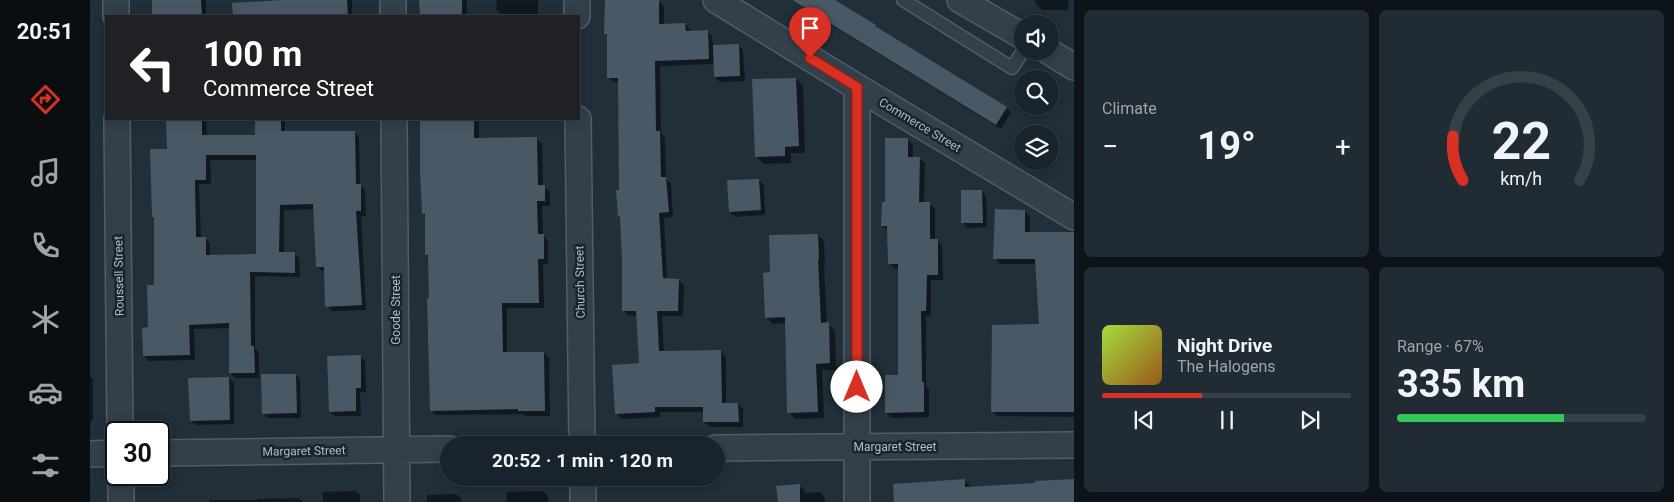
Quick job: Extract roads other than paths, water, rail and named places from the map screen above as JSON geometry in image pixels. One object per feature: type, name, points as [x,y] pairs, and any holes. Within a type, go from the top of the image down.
[{"type":"street","points":[[116,0],[116,15]]},
{"type":"street","points":[[393,0],[394,15]]},
{"type":"street","points":[[577,0],[577,15]]},
{"type":"street","name":"Commerce Street","points":[[716,0],[1074,217]]},
{"type":"street","points":[[960,0],[1014,31]]},
{"type":"street","points":[[1059,58],[1074,68]]},
{"type":"street","points":[[857,87],[857,502]]},
{"type":"street","name":"Roussell Street","points":[[117,120],[120,421]]},
{"type":"street","name":"Goode Street","points":[[394,120],[397,502]]},
{"type":"street","name":"Church Street","points":[[578,120],[582,436]]},
{"type":"street","name":"Margaret Street","points":[[725,448],[1074,445]]},
{"type":"street","name":"Margaret Street","points":[[170,453],[440,449]]},
{"type":"street","points":[[90,454],[105,453]]},
{"type":"street","points":[[121,486],[121,502]]},
{"type":"street","points":[[582,486],[583,502]]},
{"type":"lane","points":[[903,0],[1012,68],[1017,60]]}]
